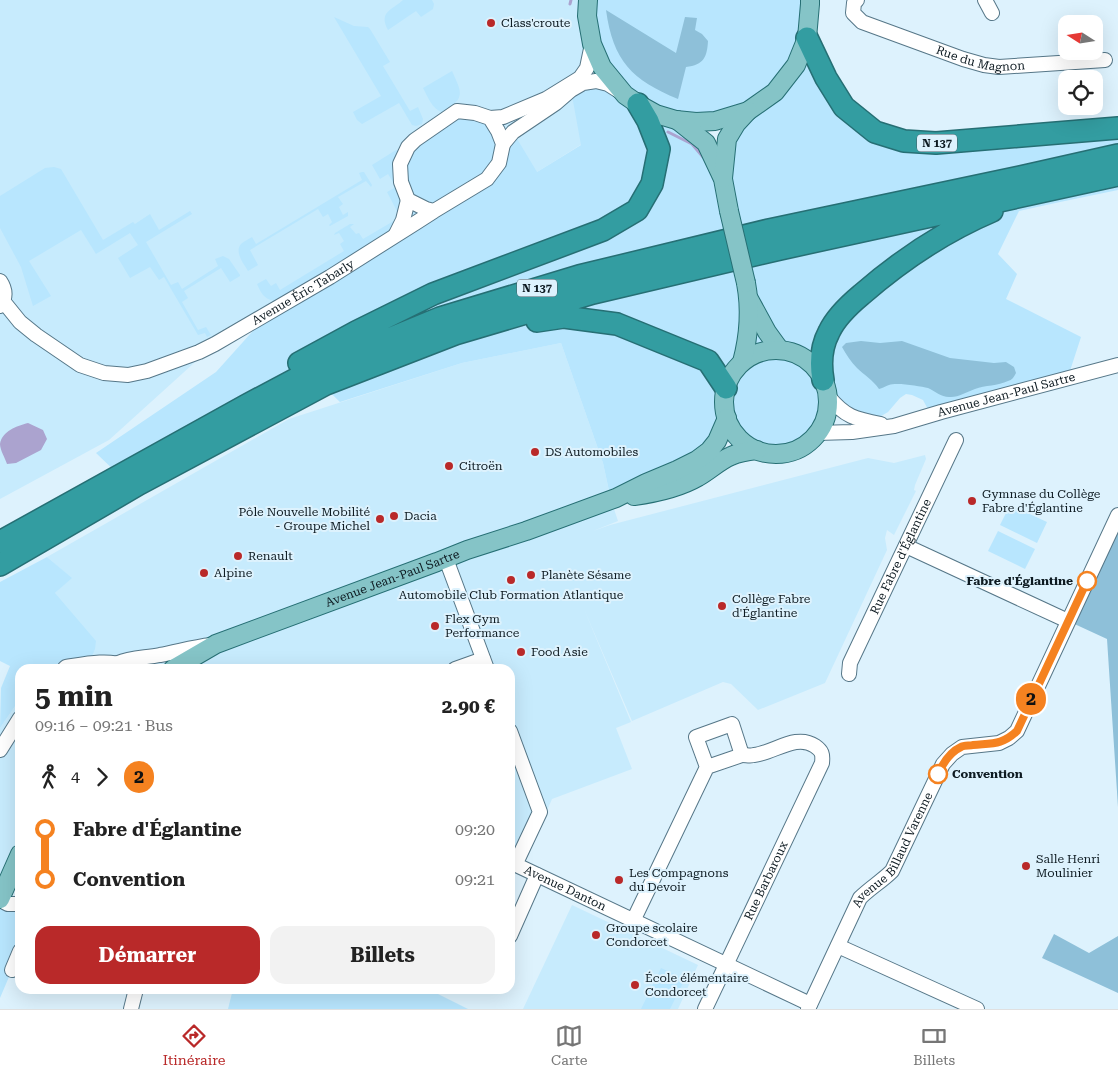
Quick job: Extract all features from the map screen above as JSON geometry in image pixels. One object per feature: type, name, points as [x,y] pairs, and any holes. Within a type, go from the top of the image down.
[{"type":"highway","name":"N 137","points":[[807,38],[826,78],[844,107],[875,132],[904,141],[936,143],[1118,128]]},
{"type":"highway","points":[[120,476],[148,452],[273,378],[356,332],[433,294],[603,230],[637,210],[652,184],[659,149],[648,122],[632,99]]},
{"type":"highway","name":"N 137","points":[[0,542],[310,372],[440,318],[579,276],[769,230],[1118,155]]},
{"type":"highway","name":"N 137","points":[[0,565],[139,484],[326,384],[455,334],[593,294],[780,249],[1118,175]]},
{"type":"highway","points":[[826,388],[821,366],[825,340],[829,330],[848,306],[878,280],[960,227],[1008,205],[1056,188]]},
{"type":"highway","points":[[455,334],[564,317],[617,324],[708,361],[726,388]]},
{"type":"main road","points":[[588,0],[587,16],[592,44],[602,67],[632,99],[656,114],[676,120],[696,122],[715,121],[748,110],[776,92],[796,65],[807,38],[810,0]]},
{"type":"main road","points":[[723,179],[727,139],[736,124],[748,110]]},
{"type":"main road","points":[[676,120],[706,143],[723,179],[747,291],[748,334],[742,362]]},
{"type":"main road","points":[[747,291],[767,332],[780,350]]},
{"type":"main road","points":[[780,350],[794,352],[816,368],[826,388],[827,413],[817,433],[804,445],[792,451],[769,453],[757,450],[745,443],[735,432],[727,418],[725,409],[726,388],[732,374],[742,362],[766,351],[780,350]]},
{"type":"main road","name":"Avenue Jean-Paul Sartre","points":[[182,664],[216,644],[467,550],[616,498],[703,456],[717,441],[727,418]]},
{"type":"main road","name":"Avenue Jean-Paul Sartre","points":[[616,498],[650,494],[683,484],[696,478],[728,457],[745,451],[757,450]]},
{"type":"main road","points":[[0,900],[15,866]]},
{"type":"street","points":[[985,0],[992,13]]},
{"type":"street","name":"Rue du Magnon","points":[[856,2],[853,13],[862,22],[984,65],[999,67],[1104,60]]},
{"type":"street","points":[[394,237],[403,220],[408,200],[401,182],[400,164],[408,147],[414,140],[457,111],[475,113],[490,118],[504,117],[546,99],[580,78],[586,68],[592,44]]},
{"type":"street","points":[[490,118],[503,144],[513,132],[583,83],[596,81],[608,84],[632,99]]},
{"type":"street","name":"Avenue Éric Tabarly","points":[[1,307],[80,366],[104,373],[128,374],[147,371],[199,352],[215,344],[330,277],[487,179],[499,163],[503,144]]},
{"type":"street","points":[[408,200],[434,211]]},
{"type":"street","points":[[0,282],[5,295],[1,307]]},
{"type":"street","name":"Avenue Jean-Paul Sartre","points":[[894,426],[1118,364]]},
{"type":"street","points":[[826,388],[836,406],[854,418],[894,426]]},
{"type":"street","points":[[817,433],[852,432],[894,426]]},
{"type":"street","name":"Rue Fabre d'Églantine","points":[[848,674],[850,664],[956,440]]},
{"type":"street","name":"Avenue Billaud Varenne","points":[[809,1006],[860,898],[883,880],[892,870],[943,764],[962,746],[999,742],[1009,738],[1017,731],[1118,515]]},
{"type":"street","points":[[906,546],[1068,621]]},
{"type":"street","points":[[446,559],[485,664]]},
{"type":"street","points":[[112,664],[124,660],[160,656],[194,647],[216,644]]},
{"type":"street","points":[[633,921],[707,767],[742,755],[732,724],[696,737],[707,767]]},
{"type":"street","points":[[0,750],[15,726]]},
{"type":"street","name":"Rue Barbaroux","points":[[705,1009],[822,763],[823,755],[821,750],[811,743],[798,741],[755,755],[742,755]]},
{"type":"street","points":[[515,745],[540,812],[515,860]]},
{"type":"street","name":"Avenue Danton","points":[[515,865],[726,964],[809,1006]]},
{"type":"street","points":[[515,925],[538,875]]},
{"type":"street","points":[[0,900],[8,904],[15,904]]},
{"type":"street","points":[[838,946],[977,1009]]},
{"type":"street","points":[[12,970],[15,963]]},
{"type":"street","points":[[131,1009],[135,994]]},
{"type":"shaded area","points":[[0,0],[588,0],[582,144],[537,172],[215,344],[109,440],[0,499]]},
{"type":"shaded area","points":[[403,0],[432,0],[434,4],[433,9],[421,17],[416,11],[388,30],[385,24],[385,15]]},
{"type":"shaded area","points":[[588,0],[810,0],[807,38],[844,107],[904,141],[1118,128],[1118,190],[1019,211],[998,254],[1017,274],[1006,299],[1081,337],[1069,374],[931,415],[923,400],[906,394],[888,412],[871,422],[828,397],[825,416],[820,429],[802,446],[783,453],[763,452],[745,443],[730,425],[717,441],[611,500],[603,463],[561,343],[462,363],[340,402],[309,372],[120,476],[96,453],[216,372],[269,313],[394,237],[403,220],[400,164],[434,125],[475,113],[498,131],[513,132],[537,172],[581,145],[571,90],[596,81],[602,67]],"holes":[[[678,120],[736,124],[723,178]]]},
{"type":"shaded area","points":[[606,10],[676,53],[685,17],[697,18],[695,30],[708,41],[707,52],[701,62],[686,67],[678,99],[648,84],[627,66],[614,43]]},
{"type":"shaded area","points":[[334,17],[354,26],[368,27],[370,29],[390,62],[383,66],[410,111],[418,107],[423,119],[422,124],[412,125],[399,103],[362,124],[357,120],[353,112],[381,96]]},
{"type":"shaded area","points":[[452,71],[460,90],[460,95],[455,103],[442,112],[433,105],[423,88]]},
{"type":"shaded area","points":[[396,150],[398,151],[405,199],[394,229],[274,301],[265,297],[257,284],[266,279],[271,286],[276,283],[280,290],[344,251],[340,244],[344,241],[339,233],[334,235],[350,224],[354,224],[350,227],[356,234],[359,233],[363,239],[397,219],[399,215],[387,192],[396,187],[388,174],[380,179],[372,165]]},
{"type":"shaded area","points":[[54,167],[61,169],[103,240],[150,214],[159,230],[190,211],[192,214],[146,242],[171,285],[178,282],[182,289],[218,266],[215,259],[223,256],[229,259],[240,276],[230,282],[221,268],[184,291],[188,298],[182,302],[198,330],[206,327],[211,335],[207,337],[205,333],[198,335],[164,277],[159,280],[150,267],[130,278],[118,258],[138,245],[130,233],[96,254],[81,230],[29,261],[51,296],[33,306],[21,267],[0,228],[0,196],[45,168]]},
{"type":"shaded area","points":[[364,172],[372,185],[371,187],[366,181],[338,197],[343,204],[339,207],[343,215],[348,212],[348,216],[330,226],[332,222],[328,214],[323,217],[318,209],[250,250],[258,265],[248,271],[239,254],[239,247],[242,243],[252,237],[256,244],[362,180],[359,173]]},
{"type":"shaded area","points":[[861,341],[880,343],[902,341],[950,358],[994,363],[1006,362],[1014,367],[1016,373],[1012,379],[1004,383],[979,388],[952,397],[943,396],[928,388],[908,385],[892,384],[879,389],[855,366],[842,347],[846,343]]},
{"type":"shaded area","points":[[561,343],[603,463],[611,500],[618,521],[593,531],[868,458],[894,463],[925,455],[926,459],[915,485],[914,490],[916,491],[894,535],[887,530],[885,538],[887,550],[825,683],[758,710],[731,684],[723,682],[632,721],[584,609],[631,722],[616,728],[632,769],[552,799],[522,868],[515,864],[515,664],[66,664],[55,593],[71,578],[47,557],[289,419],[462,363]]},
{"type":"shaded area","points":[[28,423],[43,430],[47,439],[41,450],[16,463],[7,464],[0,446],[1,439],[7,432]]},
{"type":"shaded area","points":[[1010,505],[1047,522],[1037,543],[1000,525]]},
{"type":"shaded area","points":[[1118,515],[1118,807],[1107,639],[1068,621]]},
{"type":"shaded area","points":[[998,531],[1035,549],[1025,569],[988,551]]},
{"type":"shaded area","points":[[47,557],[72,578],[55,593],[96,641],[92,656],[66,664],[15,664],[15,706],[0,728],[1,688],[10,666],[0,661],[0,582]]},
{"type":"shaded area","points":[[15,706],[15,846],[0,880],[0,728]]},
{"type":"shaded area","points":[[0,900],[15,903],[15,963],[0,998]]},
{"type":"shaded area","name":"Groupe scolaire Condorcet","points":[[572,905],[698,965],[678,1009],[523,1009]]},
{"type":"shaded area","points":[[1054,934],[1089,953],[1118,936],[1118,993],[1042,958]]},
{"type":"shaded area","points":[[661,968],[685,979],[670,1009],[641,1009]]},
{"type":"shaded area","points":[[232,994],[438,994],[468,1009],[228,1009]]},
{"type":"waterway","points":[[570,4],[571,0]]},
{"type":"waterway","points":[[668,132],[692,144],[703,157]]},
{"type":"bus line","name":"2","points":[[938,774],[943,764],[962,746],[999,742],[1009,738],[1017,731],[1087,581]]},
{"type":"place","name":"Class'croute","points":[[491,23]]},
{"type":"place","name":"DS Automobiles","points":[[535,452]]},
{"type":"place","name":"Citroën","points":[[449,466]]},
{"type":"place","name":"Gymnase du Collège Fabre d'Églantine","points":[[972,501]]},
{"type":"place","name":"Dacia","points":[[394,516]]},
{"type":"place","name":"Pôle Nouvelle Mobilité - Groupe Michel","points":[[380,519]]},
{"type":"place","name":"Renault","points":[[238,556]]},
{"type":"place","name":"Alpine","points":[[204,573]]},
{"type":"place","name":"Planète Sésame","points":[[531,575]]},
{"type":"place","name":"Automobile Club Formation Atlantique","points":[[511,580]]},
{"type":"place","name":"Fabre d'Églantine","points":[[1087,581]]},
{"type":"place","name":"Collège Fabre d'Églantine","points":[[722,606]]},
{"type":"place","name":"Flex Gym Performance","points":[[435,626]]},
{"type":"place","name":"Food Asie","points":[[521,652]]},
{"type":"place","name":"Convention","points":[[938,774]]},
{"type":"place","name":"Salle Henri Moulinier","points":[[1026,866]]},
{"type":"place","name":"Les Compagnons du Devoir","points":[[619,880]]},
{"type":"place","name":"Groupe scolaire Condorcet","points":[[596,935]]},
{"type":"place","name":"École élémentaire Condorcet","points":[[635,985]]}]
